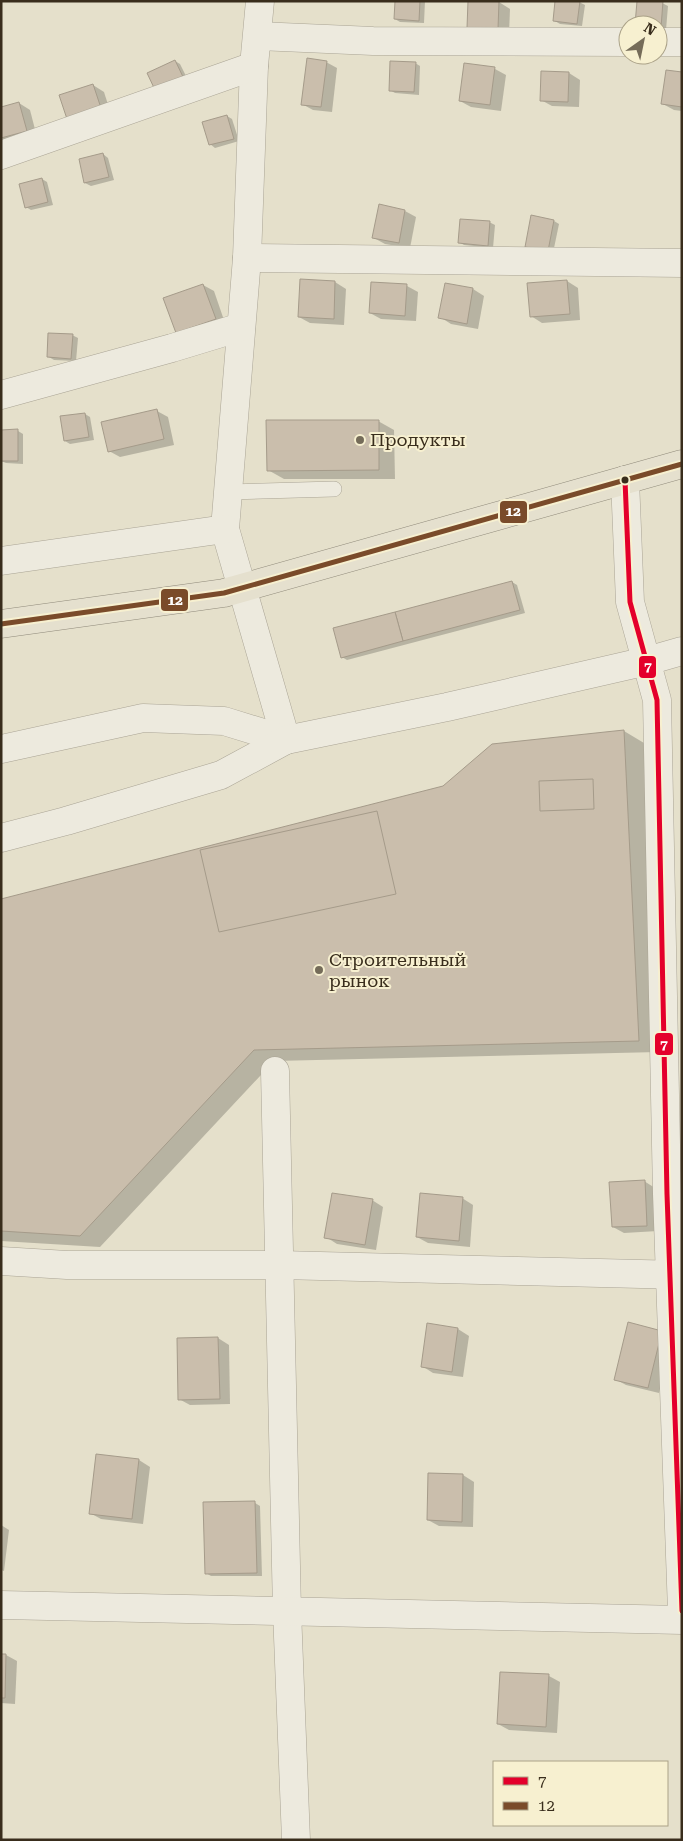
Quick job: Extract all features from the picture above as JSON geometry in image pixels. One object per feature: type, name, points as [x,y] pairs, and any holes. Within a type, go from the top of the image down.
[{"type":"main road","points":[[1,624],[224,593],[682,464]]},
{"type":"street","points":[[260,1],[254,66],[247,258],[225,529],[286,740]]},
{"type":"street","points":[[258,36],[373,41],[618,42]]},
{"type":"street","points":[[668,42],[682,42]]},
{"type":"street","points":[[1,155],[254,66]]},
{"type":"street","points":[[247,258],[682,263]]},
{"type":"street","points":[[1,395],[172,348],[241,326]]},
{"type":"street","points":[[625,480],[630,602],[657,700],[676,1275],[682,1611]]},
{"type":"street","points":[[1,561],[225,529]]},
{"type":"street","points":[[1,838],[66,821],[221,775],[286,740],[447,707],[647,661],[682,651]]},
{"type":"street","points":[[1,748],[143,718],[224,720],[286,740]]},
{"type":"street","points":[[275,1071],[287,1611],[296,1840]]},
{"type":"street","points":[[1,1261],[67,1265],[280,1266],[676,1275]]},
{"type":"street","points":[[1,1605],[682,1620]]},
{"type":"lane","points":[[228,492],[334,489]]},
{"type":"building","points":[[395,1],[420,1],[419,21],[394,19]]},
{"type":"building","points":[[468,1],[499,1],[498,29],[467,28]]},
{"type":"building","points":[[555,1],[580,1],[577,24],[553,21]]},
{"type":"building","points":[[637,1],[663,1],[662,15],[636,15]]},
{"type":"building","points":[[307,58],[327,61],[321,107],[301,105]]},
{"type":"building","points":[[175,60],[184,79],[156,92],[147,73]]},
{"type":"building","points":[[390,61],[416,62],[414,92],[389,91]]},
{"type":"building","points":[[464,63],[495,67],[490,105],[459,101]]},
{"type":"building","points":[[666,70],[682,72],[682,107],[661,104]]},
{"type":"building","points":[[541,71],[569,72],[568,102],[540,101]]},
{"type":"building","points":[[93,84],[101,108],[67,119],[59,95]]},
{"type":"building","points":[[19,102],[27,131],[1,138],[1,107]]},
{"type":"building","points":[[227,115],[234,139],[209,145],[202,122]]},
{"type":"building","points":[[103,153],[109,177],[84,183],[79,159]]},
{"type":"building","points":[[42,178],[48,202],[25,208],[19,184]]},
{"type":"building","points":[[379,204],[405,210],[399,243],[372,238]]},
{"type":"building","points":[[531,215],[554,220],[548,251],[525,247]]},
{"type":"building","points":[[460,219],[490,221],[488,246],[458,243]]},
{"type":"building","points":[[300,279],[335,281],[334,319],[298,317]]},
{"type":"building","points":[[567,280],[570,314],[530,317],[527,283]]},
{"type":"building","points":[[371,282],[407,284],[405,316],[369,313]]},
{"type":"building","points":[[445,283],[473,288],[467,324],[438,318]]},
{"type":"building","points":[[203,284],[216,319],[176,333],[163,298]]},
{"type":"building","points":[[48,333],[73,334],[71,359],[47,357]]},
{"type":"building","points":[[157,409],[164,439],[108,452],[101,422]]},
{"type":"building","points":[[85,413],[89,437],[64,441],[60,416]]},
{"type":"building","points":[[266,420],[379,420],[379,470],[267,471]]},
{"type":"building","points":[[18,429],[18,461],[1,461],[1,430]]},
{"type":"building","points":[[512,581],[520,610],[403,641],[395,612]]},
{"type":"building","points":[[395,612],[403,641],[341,658],[333,628]]},
{"type":"building","name":"Строительный рынок","points":[[624,730],[639,1041],[254,1050],[80,1236],[1,1231],[1,899],[443,786],[492,744]]},
{"type":"building","points":[[593,779],[594,809],[540,811],[539,781]]},
{"type":"building","points":[[377,811],[396,894],[219,932],[200,850]]},
{"type":"building","points":[[645,1180],[647,1226],[612,1227],[609,1182]]},
{"type":"building","points":[[332,1193],[373,1199],[365,1245],[324,1238]]},
{"type":"building","points":[[420,1193],[463,1197],[459,1241],[416,1237]]},
{"type":"building","points":[[628,1322],[662,1331],[648,1388],[614,1380]]},
{"type":"building","points":[[427,1323],[458,1328],[452,1372],[421,1367]]},
{"type":"building","points":[[218,1337],[220,1399],[178,1400],[177,1338]]},
{"type":"building","points":[[96,1454],[139,1459],[132,1519],[89,1514]]},
{"type":"building","points":[[428,1473],[463,1474],[462,1522],[427,1520]]},
{"type":"building","points":[[255,1501],[257,1573],[205,1574],[203,1502]]},
{"type":"building","points":[[1,1654],[6,1654],[5,1698],[1,1698]]},
{"type":"building","points":[[500,1672],[549,1674],[546,1727],[497,1724]]},
{"type":"transit line","name":"12","points":[[1,624],[224,593],[682,464]]},
{"type":"transit line","name":"7","points":[[625,480],[630,602],[657,700],[667,1194],[682,1611]]},
{"type":"place","name":"Продукты","points":[[360,440]]},
{"type":"place","name":"Строительный рынок","points":[[319,970]]}]
